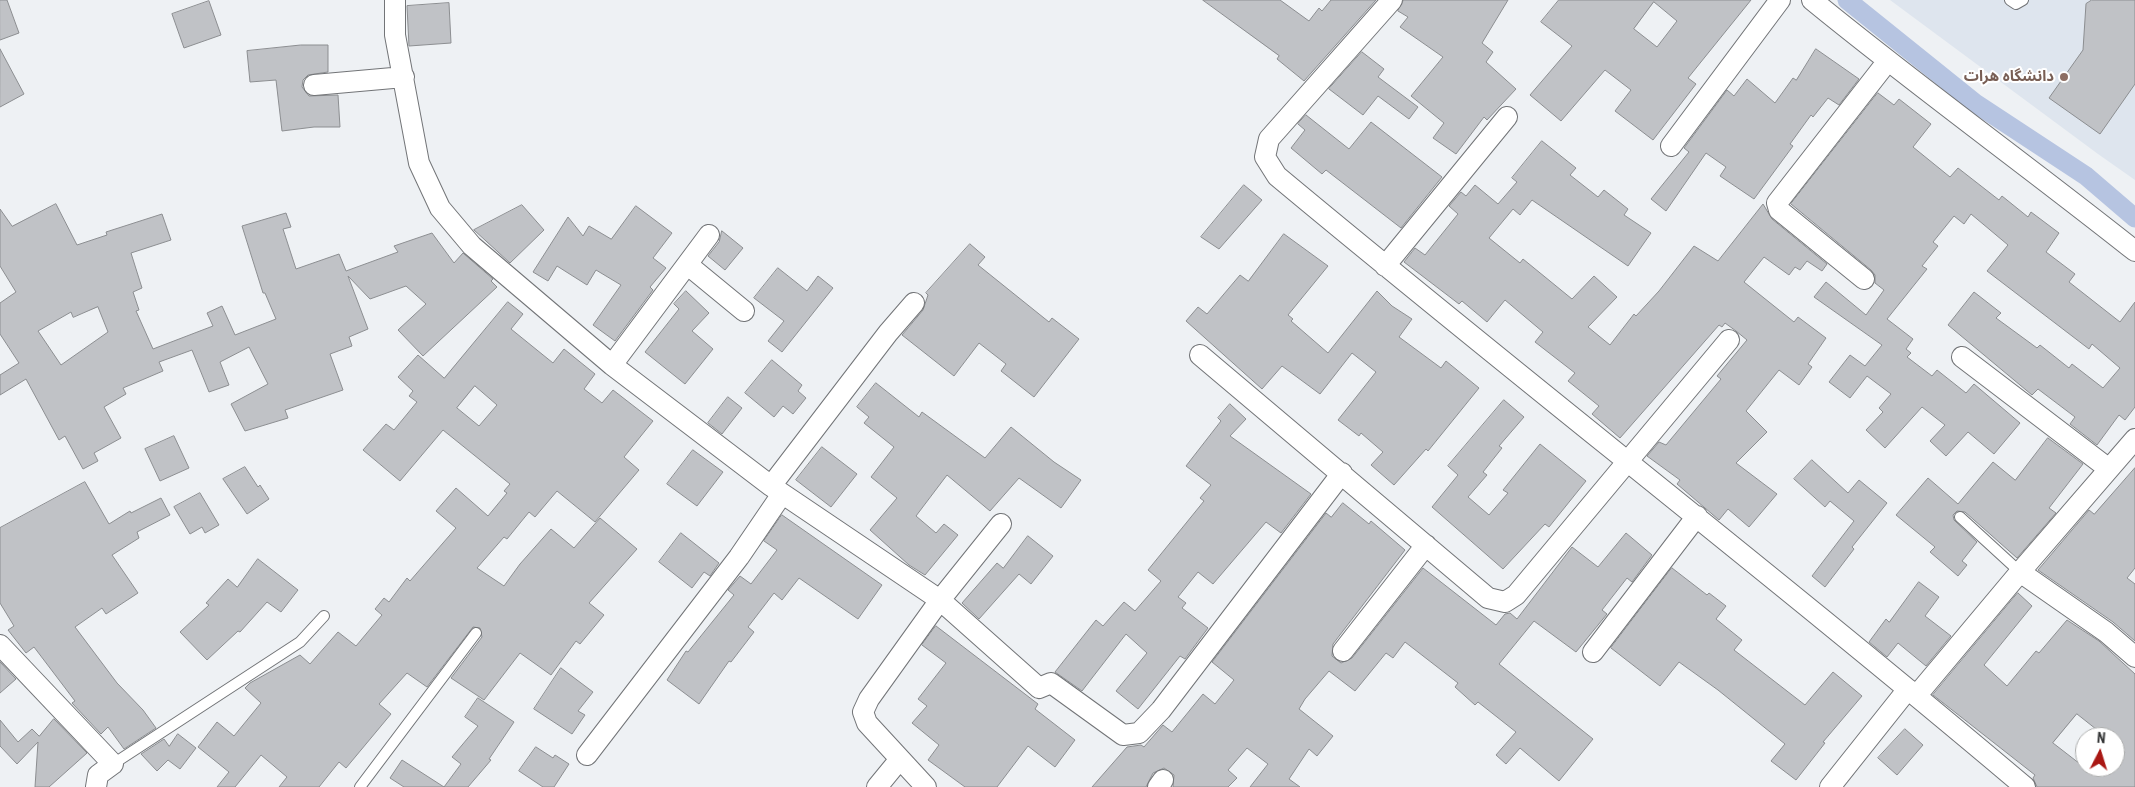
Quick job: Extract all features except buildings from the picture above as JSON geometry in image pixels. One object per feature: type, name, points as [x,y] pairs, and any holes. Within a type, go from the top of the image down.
[{"type":"street","points":[[395,0],[395,35],[420,164],[440,208],[472,246],[612,365],[777,490],[940,600],[1039,688],[1051,683],[1123,735],[1138,733],[1161,710],[1342,474]]},
{"type":"street","points":[[1392,0],[1269,139],[1265,157],[1277,176],[1627,462],[1697,516],[2025,787]]},
{"type":"street","points":[[1672,146],[1780,0]]},
{"type":"street","points":[[1812,0],[1887,62],[2015,156],[2135,251]]},
{"type":"street","points":[[1864,279],[1779,210],[1777,203],[1887,62]]},
{"type":"street","points":[[314,85],[404,78]]},
{"type":"street","points":[[1385,266],[1507,117]]},
{"type":"street","points":[[612,365],[709,235]]},
{"type":"street","points":[[688,264],[744,311]]},
{"type":"street","points":[[587,755],[739,557],[777,490],[888,333],[914,303]]},
{"type":"street","points":[[1200,355],[1488,598],[1505,602],[1516,595],[1729,340]]},
{"type":"street","points":[[1962,357],[2109,469]]},
{"type":"street","points":[[1830,787],[2135,439]]},
{"type":"street","points":[[1593,652],[1697,516]]},
{"type":"street","points":[[926,787],[867,723],[863,712],[869,700],[940,600],[1001,524]]},
{"type":"street","points":[[1343,651],[1426,545]]},
{"type":"street","points":[[2020,572],[2106,632],[2135,657]]},
{"type":"street","points":[[0,645],[105,778]]},
{"type":"street","points":[[877,787],[900,759]]},
{"type":"lane","points":[[2010,0],[2016,4],[2023,0]]},
{"type":"lane","points":[[1960,517],[2020,572]]},
{"type":"lane","points":[[105,778],[300,642],[324,616]]},
{"type":"lane","points":[[360,787],[476,633]]},
{"type":"shaded area","name":"دانشگاه هرات","points":[[1890,0],[2135,0],[2135,180],[2098,154]]},
{"type":"waterway","points":[[1847,0],[1975,103],[2086,176],[2135,218]]},
{"type":"place","name":"دانشگاه هرات","points":[[2064,77]]}]
